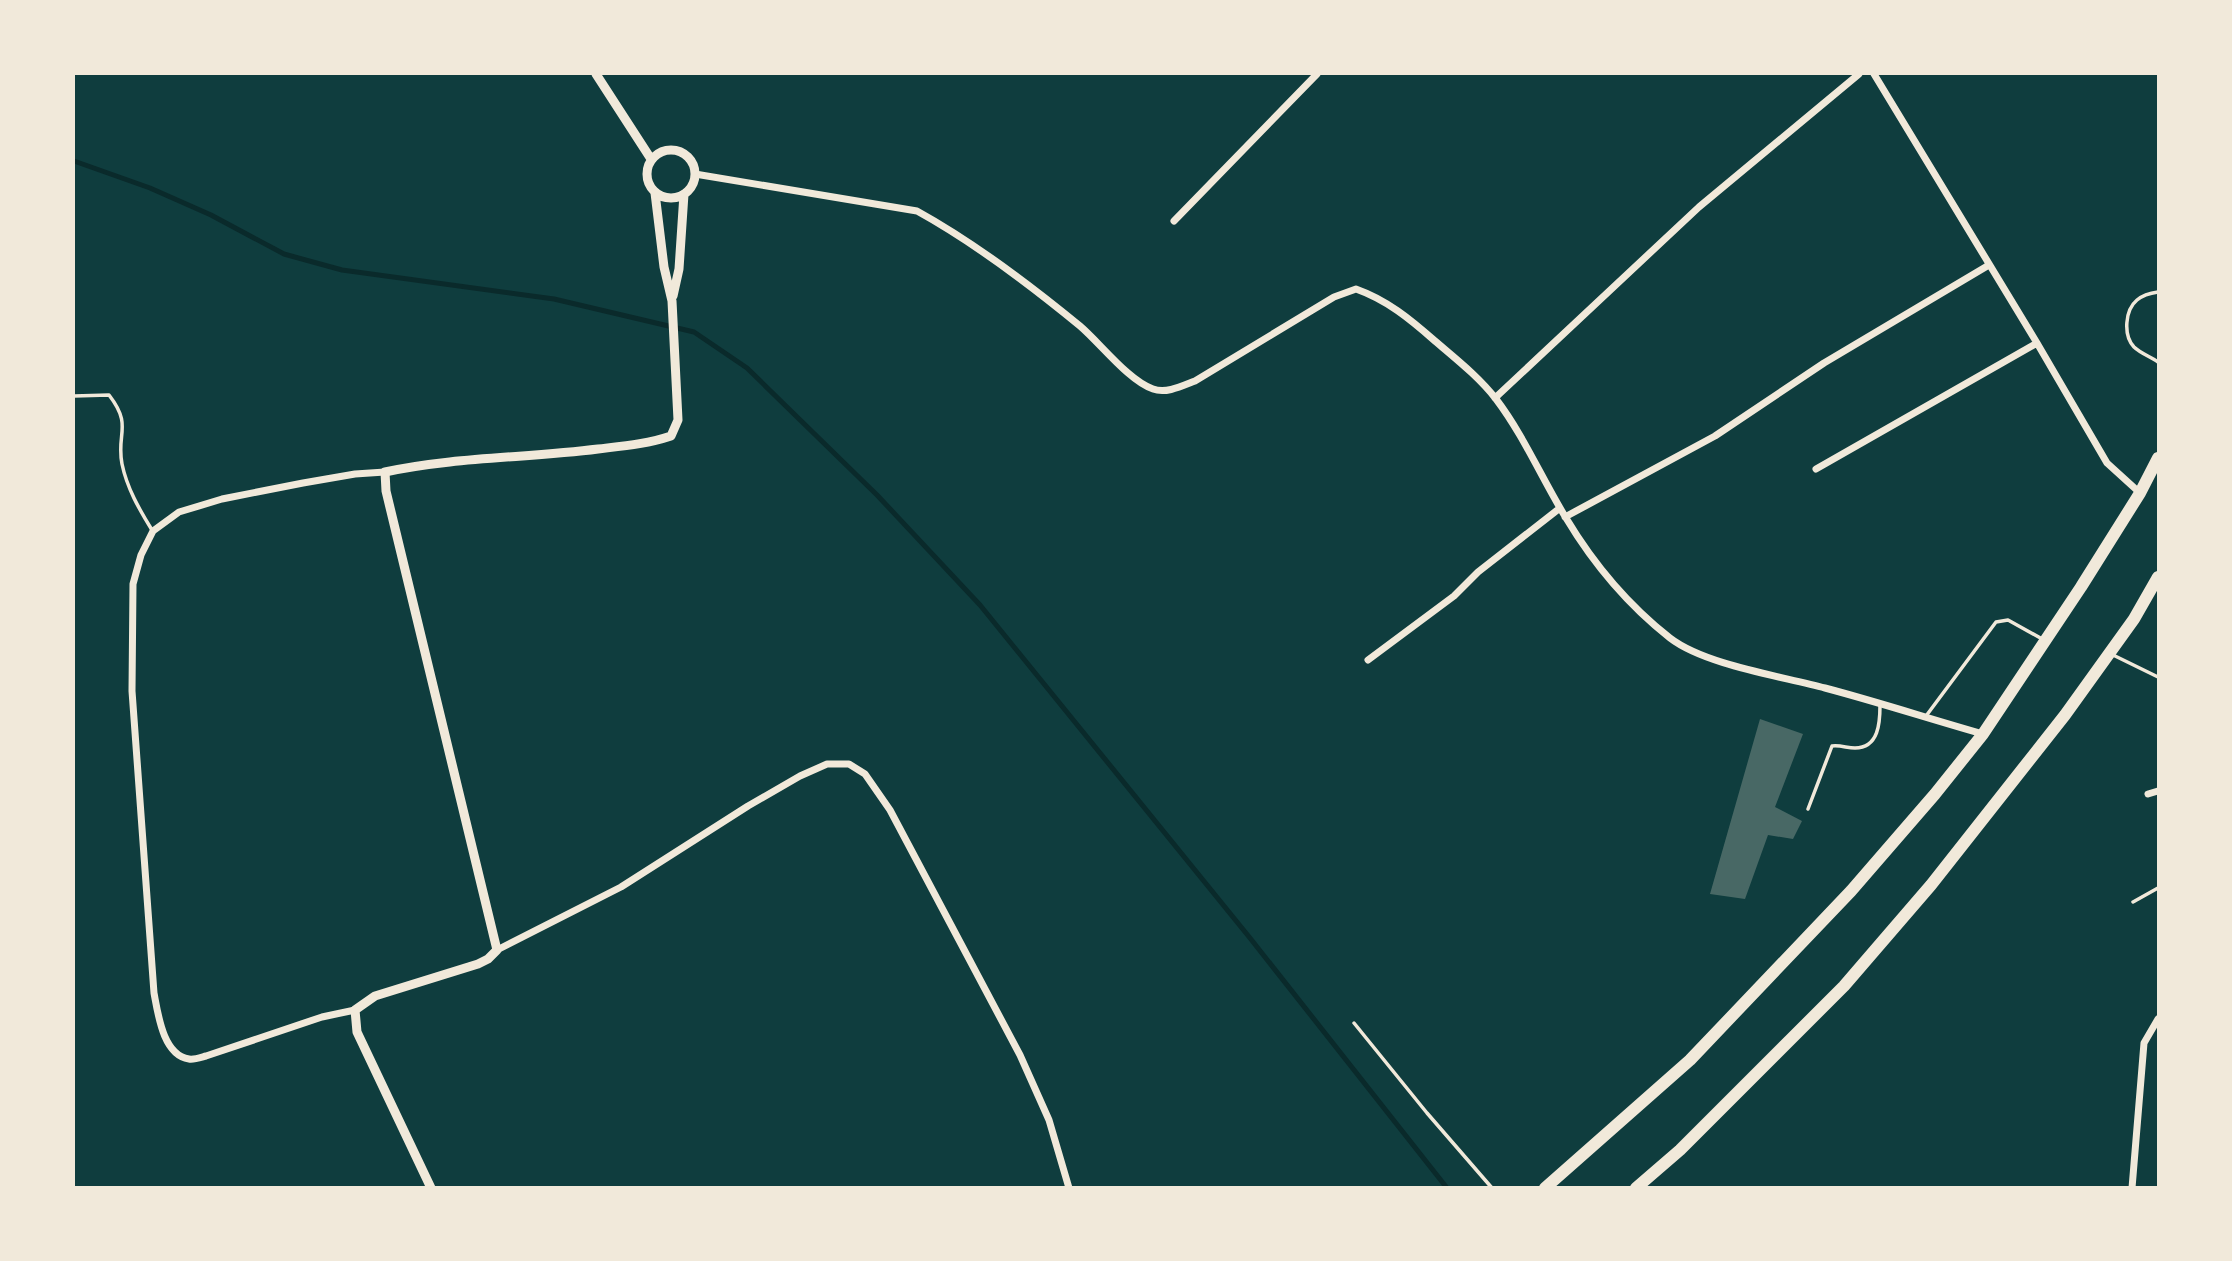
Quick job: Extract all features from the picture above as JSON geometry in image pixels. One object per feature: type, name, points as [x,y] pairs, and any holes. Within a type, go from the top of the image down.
[{"type":"highway","points":[[1545,1188],[1690,1060],[1851,891],[1936,794],[1983,734],[2045,641],[2140,493],[2158,458]]},
{"type":"highway","points":[[1636,1188],[1680,1150],[1844,986],[1931,884],[2065,715],[2134,619],[2158,577]]},
{"type":"street","points":[[596,74],[651,159]]},
{"type":"street","points":[[1174,221],[1317,74]]},
{"type":"street","points":[[1496,398],[1699,207],[1859,74]]},
{"type":"street","points":[[1874,74],[2038,343],[2107,463],[2140,493]]},
{"type":"street","points":[[664,150],[679,150],[691,160],[695,174],[694,182],[684,194],[670,198],[655,193],[646,173],[651,159],[664,150]]},
{"type":"street","points":[[695,174],[917,211],[944,226],[1011,272],[1083,328],[1143,384],[1155,390],[1174,389],[1195,381],[1334,297],[1356,289],[1379,298],[1409,319],[1472,373],[1496,398],[1585,548],[1623,594],[1673,640],[1705,657],[1880,703],[1983,734]]},
{"type":"street","points":[[655,193],[664,267],[672,301],[678,420],[671,436],[653,442],[541,456],[451,462],[342,477],[222,499],[179,512],[153,531],[141,555],[133,584],[132,691],[154,993],[159,1021],[174,1051],[189,1059],[232,1049],[322,1017],[355,1010],[375,996],[478,964],[497,950],[621,887],[800,776],[827,764],[849,764],[865,774],[891,810],[1020,1055],[1049,1120],[1069,1188]]},
{"type":"street","points":[[672,301],[679,269],[684,194]]},
{"type":"street","points":[[1565,517],[1715,436],[1824,363],[1989,265]]},
{"type":"street","points":[[1816,468],[2038,343]]},
{"type":"street","points":[[385,472],[386,491],[497,950]]},
{"type":"street","points":[[1368,660],[1454,596],[1478,572],[1560,508]]},
{"type":"street","points":[[2148,794],[2158,791]]},
{"type":"street","points":[[355,1010],[357,1032],[431,1188]]},
{"type":"street","points":[[2132,1188],[2144,1043],[2158,1019]]},
{"type":"lane","points":[[2158,292],[2149,293],[2135,301],[2127,323],[2128,337],[2135,348],[2158,362]]},
{"type":"lane","points":[[74,396],[109,395],[120,409],[123,424],[121,461],[129,489],[153,531]]},
{"type":"lane","points":[[1925,717],[1996,621],[2008,620],[2045,641]]},
{"type":"lane","points":[[2109,653],[2158,677]]},
{"type":"lane","points":[[1808,809],[1832,746],[1856,748],[1870,743],[1880,728],[1880,703]]},
{"type":"lane","points":[[2133,902],[2158,888]]},
{"type":"lane","points":[[1354,1023],[1492,1188]]},
{"type":"building","points":[[1760,719],[1803,734],[1775,807],[1802,821],[1793,839],[1768,835],[1745,899],[1710,894]]},
{"type":"waterway","points":[[74,161],[150,188],[211,215],[284,254],[342,270],[554,299],[694,332],[747,368],[877,495],[980,605],[1250,938],[1447,1188]]}]
